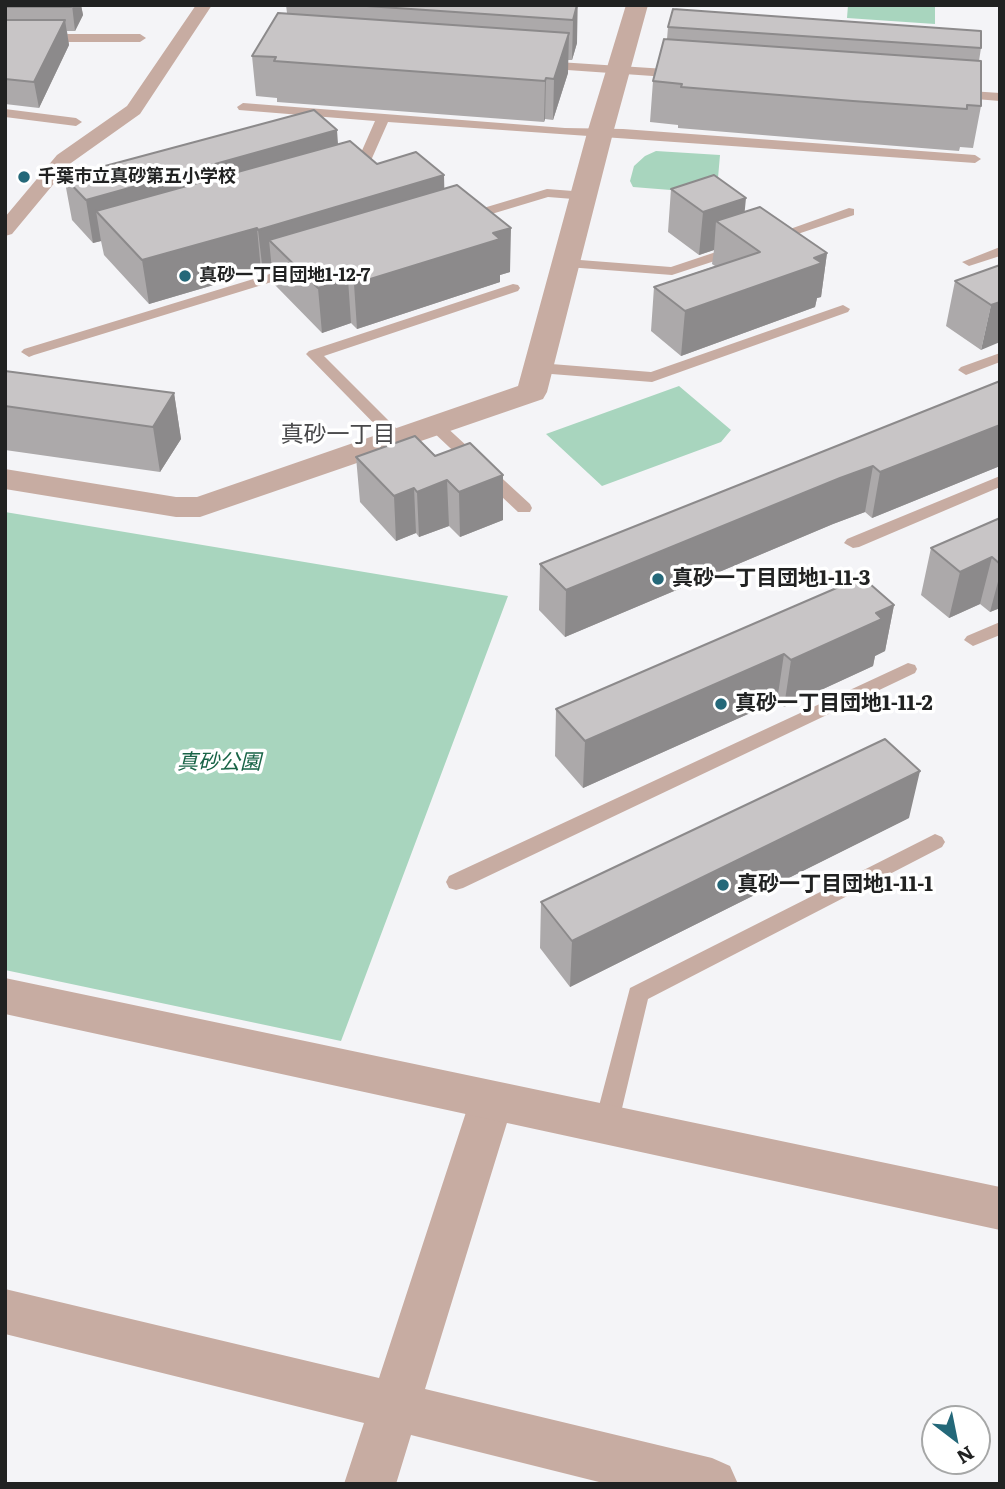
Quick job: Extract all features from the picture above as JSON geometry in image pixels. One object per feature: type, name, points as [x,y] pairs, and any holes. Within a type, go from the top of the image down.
[{"type":"street","points":[[5,230],[65,159],[134,110],[204,5]]},
{"type":"street","points":[[5,479],[176,507],[200,507],[532,392],[586,196],[600,133],[637,5]]},
{"type":"street","points":[[5,996],[1000,1209]]},
{"type":"street","points":[[370,1484],[492,1100]]},
{"type":"street","points":[[5,1311],[712,1484]]},
{"type":"lane","points":[[5,38],[140,38]]},
{"type":"lane","points":[[532,64],[689,75]]},
{"type":"lane","points":[[946,93],[1000,97]]},
{"type":"lane","points":[[243,107],[975,159]]},
{"type":"lane","points":[[5,113],[76,122]]},
{"type":"lane","points":[[345,178],[358,174],[383,118]]},
{"type":"lane","points":[[456,221],[547,193],[586,196]]},
{"type":"lane","points":[[567,263],[671,271],[849,212]]},
{"type":"lane","points":[[969,262],[1000,251]]},
{"type":"lane","points":[[29,352],[312,265]]},
{"type":"lane","points":[[399,440],[314,354],[513,288]]},
{"type":"lane","points":[[539,368],[652,377],[843,309]]},
{"type":"lane","points":[[966,370],[1000,357]]},
{"type":"lane","points":[[437,426],[524,508]]},
{"type":"lane","points":[[853,543],[1000,481]]},
{"type":"lane","points":[[974,640],[1000,628]]},
{"type":"lane","points":[[456,881],[908,669]]},
{"type":"lane","points":[[607,1125],[638,994],[935,842]]},
{"type":"green space","points":[[848,5],[935,7],[935,24],[847,18]]},
{"type":"green space","points":[[656,151],[720,155],[718,178],[713,185],[683,191],[633,187],[630,181],[634,166]]},
{"type":"green space","points":[[679,386],[731,430],[721,442],[602,486],[546,434]]},
{"type":"green space","name":"真砂公園","points":[[5,512],[508,596],[341,1041],[5,970]]},
{"type":"building","points":[[5,5],[72,5],[5,7]]},
{"type":"building","points":[[352,5],[577,5],[573,20]]},
{"type":"building","points":[[673,9],[981,31],[981,48],[668,27]]},
{"type":"building","points":[[278,13],[569,33],[554,79],[546,78],[545,81],[274,61],[276,57],[252,56]]},
{"type":"building","points":[[5,20],[65,20],[34,82],[5,79]]},
{"type":"building","points":[[664,39],[981,61],[981,106],[967,105],[967,109],[681,87],[682,84],[653,81]]},
{"type":"building","points":[[314,110],[337,130],[86,200],[64,177]]},
{"type":"building","points":[[350,141],[377,164],[416,152],[444,175],[258,230],[257,228],[142,260],[96,211]]},
{"type":"building","points":[[714,175],[746,198],[703,212],[671,189]]},
{"type":"building","points":[[457,185],[511,228],[493,233],[500,239],[354,284],[348,279],[318,288],[269,240]]},
{"type":"building","points":[[760,207],[827,253],[814,258],[822,263],[685,311],[654,287],[760,252],[716,221]]},
{"type":"building","points":[[1000,265],[1000,302],[991,305],[955,281]]},
{"type":"building","points":[[5,371],[174,393],[153,427],[5,406]]},
{"type":"building","points":[[1000,381],[1000,425],[880,472],[873,466],[840,478],[566,590],[540,564]]},
{"type":"building","points":[[415,436],[435,456],[470,443],[503,475],[459,492],[447,480],[417,492],[414,488],[394,496],[356,457]]},
{"type":"building","points":[[1000,518],[1000,564],[992,557],[960,572],[931,548]]},
{"type":"building","points":[[862,577],[894,605],[876,613],[882,619],[791,660],[784,654],[585,741],[556,709]]},
{"type":"building","points":[[885,739],[920,771],[572,941],[541,902]]},
{"type":"place","name":"千葉市立真砂第五小学校","points":[[24,177]]},
{"type":"place","name":"真砂一丁目団地1-12-7","points":[[185,276]]},
{"type":"place","name":"真砂一丁目団地1-11-3","points":[[658,579]]},
{"type":"place","name":"真砂一丁目団地1-11-2","points":[[721,704]]},
{"type":"place","name":"真砂一丁目団地1-11-1","points":[[723,885]]},
{"type":"district","name":"真砂一丁目","points":[[338,435]]}]
